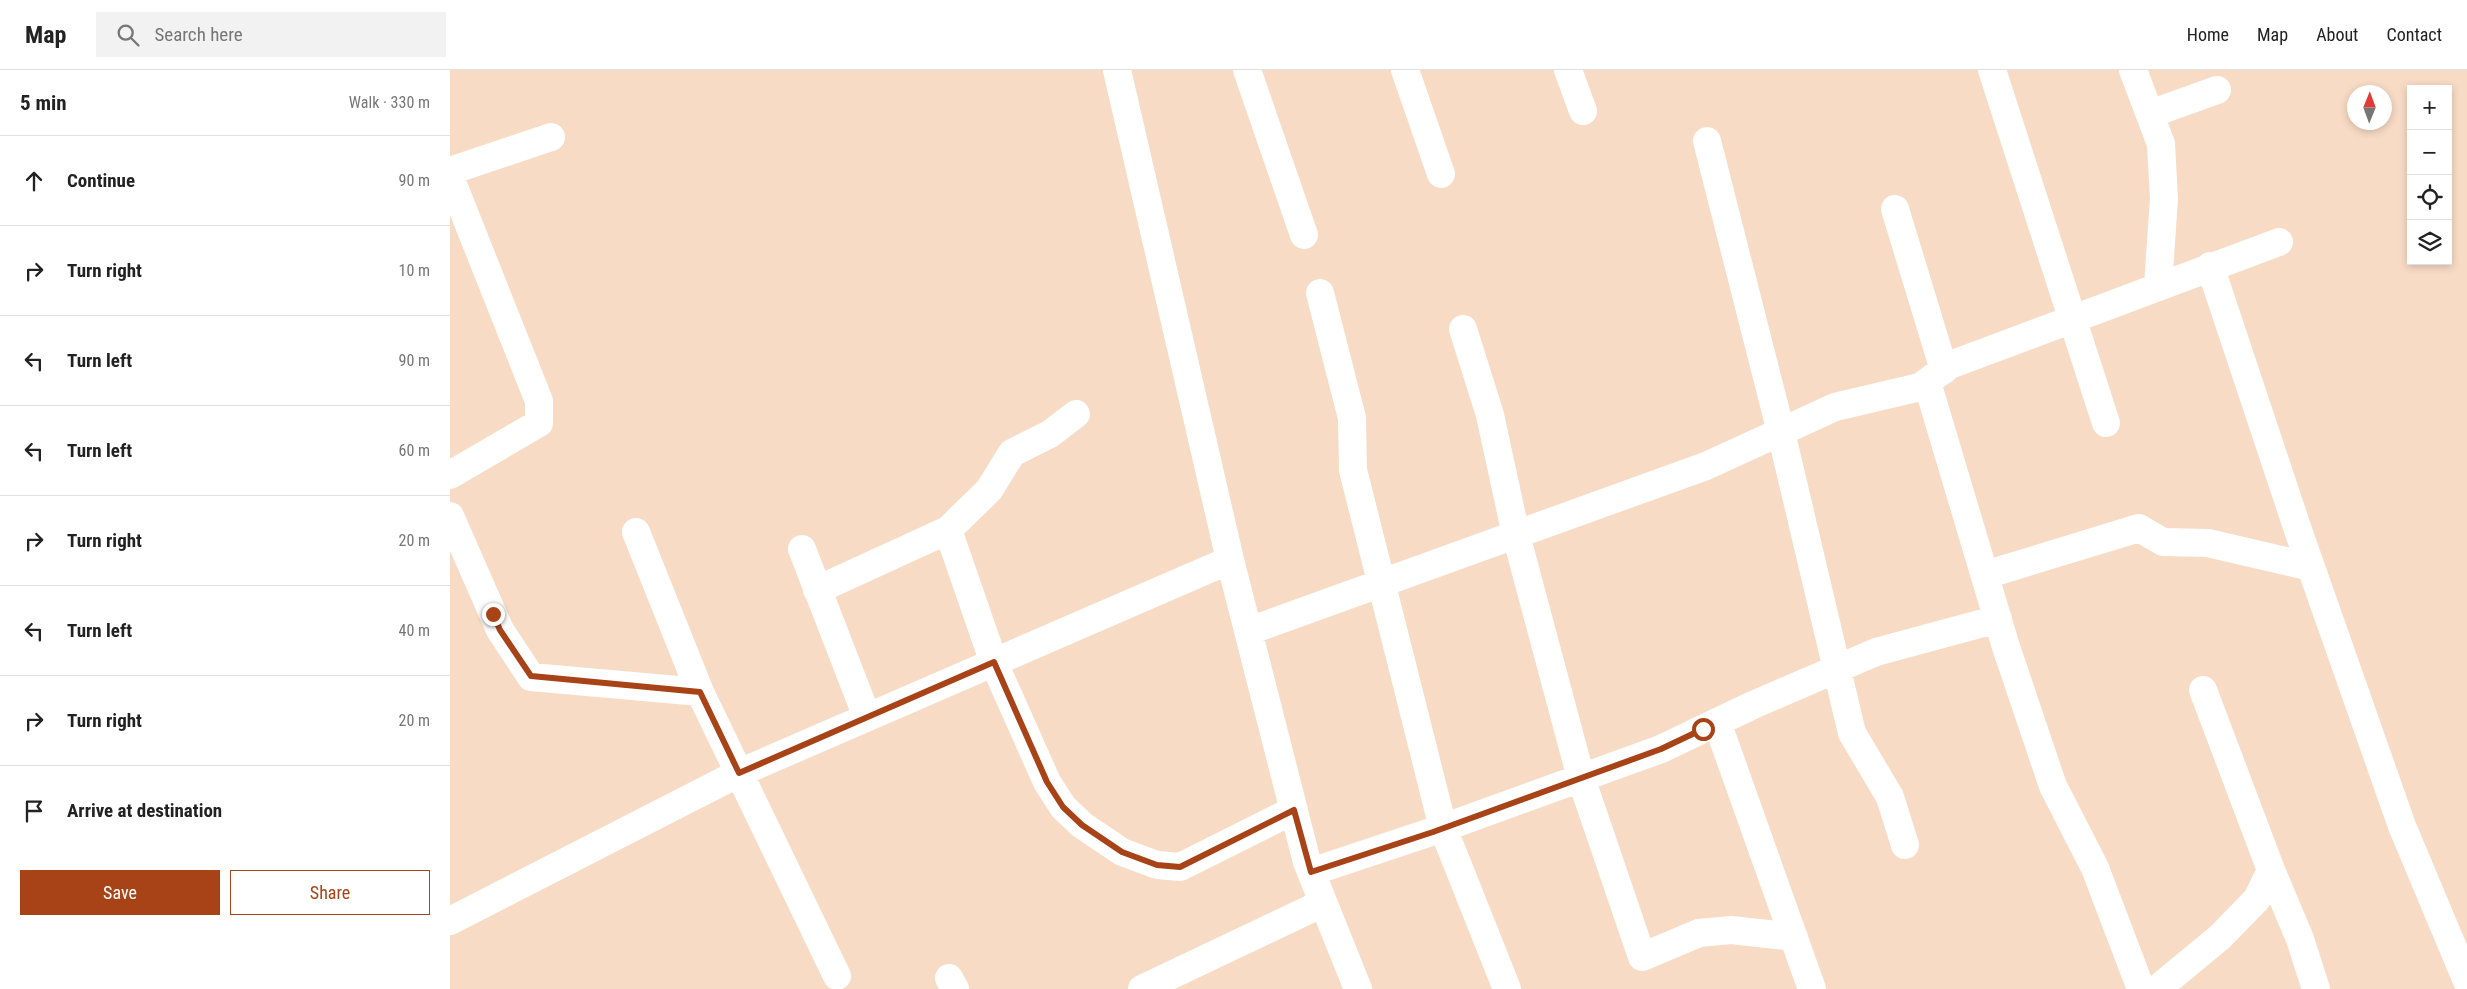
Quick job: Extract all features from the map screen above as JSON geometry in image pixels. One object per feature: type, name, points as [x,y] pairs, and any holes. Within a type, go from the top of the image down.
[{"type":"street","points":[[1117,70],[1230,560],[1294,810],[1311,872],[1358,989]]},
{"type":"street","points":[[1247,70],[1304,235]]},
{"type":"street","points":[[1404,70],[1441,174]]},
{"type":"street","points":[[1568,70],[1583,111]]},
{"type":"street","points":[[1992,70],[2106,423]]},
{"type":"street","points":[[2133,70],[2161,144],[2164,198],[2158,285]]},
{"type":"street","points":[[2150,114],[2217,90]]},
{"type":"street","points":[[450,171],[551,137]]},
{"type":"street","points":[[1707,141],[1781,432],[1835,670],[1852,733],[1890,797],[1905,845]]},
{"type":"street","points":[[450,177],[539,401],[539,423],[450,475]]},
{"type":"street","points":[[1895,209],[1935,376],[1985,575],[1998,619],[2052,786],[2095,868],[2141,989]]},
{"type":"street","points":[[1249,631],[1706,466],[1836,407],[1920,387],[1950,365],[2158,285],[2279,242]]},
{"type":"street","points":[[2210,266],[2311,567],[2402,826],[2467,981]]},
{"type":"street","points":[[1320,294],[1352,418],[1353,470],[1443,828],[1507,989]]},
{"type":"street","points":[[1463,329],[1490,415],[1516,535],[1580,778],[1642,958],[1699,933],[1731,930],[1794,938]]},
{"type":"street","points":[[818,590],[948,530],[989,490],[1012,453],[1050,434],[1076,414]]},
{"type":"street","points":[[450,516],[500,630],[531,676],[700,692]]},
{"type":"street","points":[[1985,575],[2139,528],[2163,542],[2208,543],[2311,567]]},
{"type":"street","points":[[948,530],[994,662],[1047,782],[1063,807],[1082,825],[1122,852],[1157,865],[1180,867],[1294,810]]},
{"type":"street","points":[[636,532],[700,692],[837,976]]},
{"type":"street","points":[[802,549],[867,717]]},
{"type":"street","points":[[450,921],[739,773],[1230,560]]},
{"type":"street","points":[[1311,872],[1443,828],[1661,749],[1717,722],[1876,652],[1998,619]]},
{"type":"street","points":[[2203,690],[2271,870],[2300,939],[2316,989]]},
{"type":"street","points":[[1717,722],[1812,989]]},
{"type":"street","points":[[2157,989],[2232,924],[2256,899],[2271,870]]},
{"type":"street","points":[[1142,989],[1323,903]]},
{"type":"route","points":[[493,614],[500,630],[531,676],[700,692],[739,773],[994,662],[1047,782],[1063,807],[1082,825],[1122,852],[1157,865],[1180,867],[1294,810],[1311,872],[1433,832],[1661,749],[1703,729]]}]
